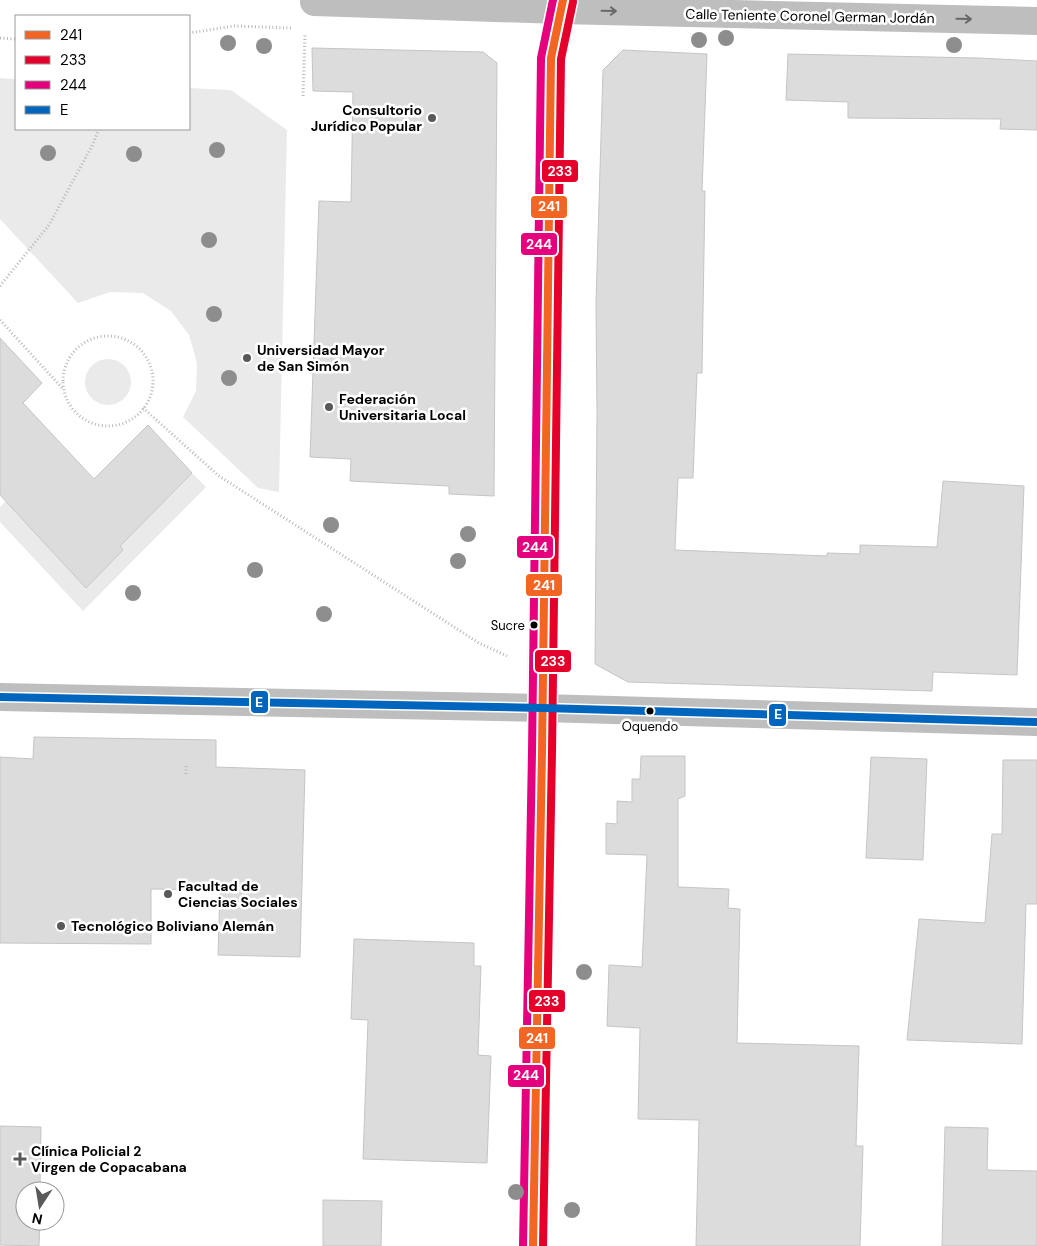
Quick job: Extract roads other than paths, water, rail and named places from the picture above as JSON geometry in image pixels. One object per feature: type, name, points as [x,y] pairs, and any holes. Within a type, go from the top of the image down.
[{"type":"main road","points":[[533,1246],[551,58],[561,5]]},
{"type":"street","name":"Calle Teniente Coronel German Jordán","points":[[314,2],[561,5],[1037,21]]},
{"type":"street","points":[[0,697],[542,708],[1037,722]]},
{"type":"place","name":"Consultorio Jurídico Popular","points":[[432,118]]},
{"type":"place","name":"Universidad Mayor de San Simón","points":[[247,358]]},
{"type":"place","name":"Federación Universitaria Local","points":[[329,407]]},
{"type":"place","name":"Sucre","points":[[534,625]]},
{"type":"place","name":"Oquendo","points":[[650,711]]},
{"type":"place","name":"Facultad de Ciencias Sociales","points":[[168,894]]},
{"type":"place","name":"Tecnológico Boliviano Alemán","points":[[61,926]]},
{"type":"place","name":"Clínica Policial 2 Virgen de Copacabana","points":[[20,1159]]}]
